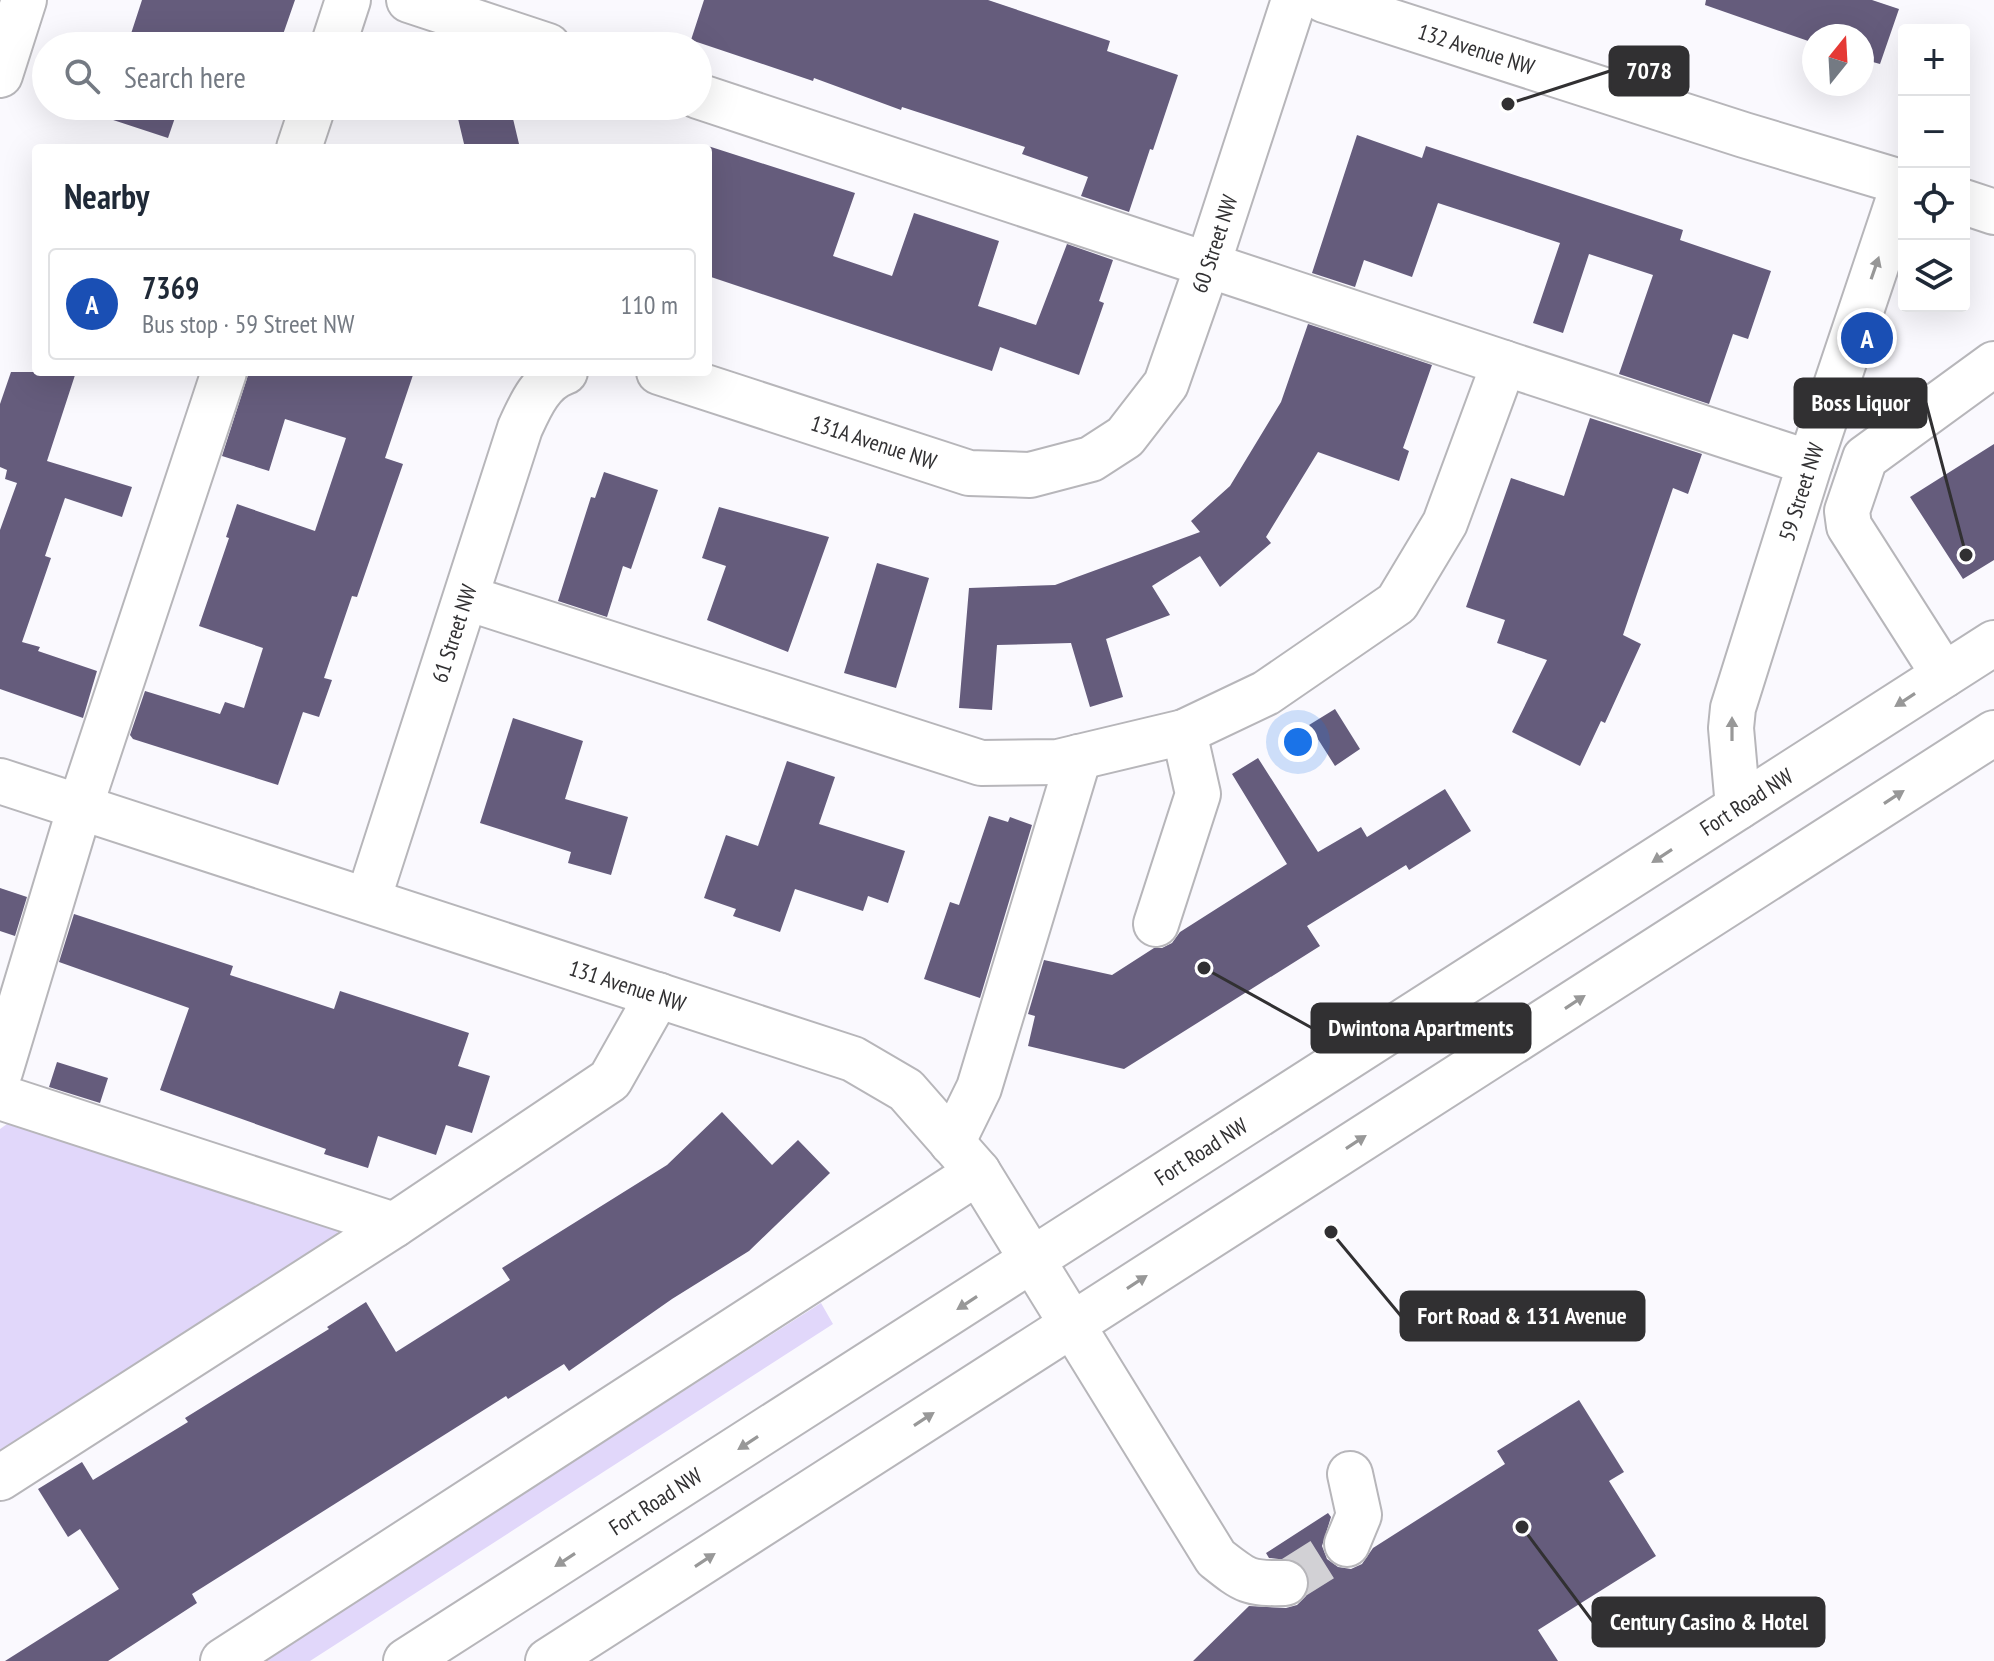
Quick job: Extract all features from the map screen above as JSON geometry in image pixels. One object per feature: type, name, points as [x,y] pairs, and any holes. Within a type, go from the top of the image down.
[{"type":"street","points":[[0,75],[24,0]]},
{"type":"street","points":[[338,32],[348,0]]},
{"type":"street","points":[[409,0],[506,32]]},
{"type":"street","name":"60 Street NW","points":[[1091,459],[1125,437],[1166,384],[1294,0]]},
{"type":"street","name":"132 Avenue NW","points":[[1324,0],[1898,181]]},
{"type":"street","points":[[712,101],[1810,463]]},
{"type":"street","points":[[300,144],[308,120]]},
{"type":"street","name":"59 Street NW","points":[[1738,807],[1731,728],[1733,708],[1810,463],[1898,201]]},
{"type":"street","points":[[1970,204],[1994,212]]},
{"type":"street","points":[[467,598],[981,763],[1058,762],[1184,732],[1266,693],[1397,603],[1445,523],[1504,363]]},
{"type":"street","points":[[1944,675],[1849,526],[1847,511],[1865,458],[1994,364]]},
{"type":"street","points":[[0,1072],[80,807],[223,376]]},
{"type":"street","name":"61 Street NW","points":[[368,900],[520,428],[534,398],[558,376]]},
{"type":"street","name":"131A Avenue NW","points":[[671,376],[969,473],[1030,475],[1091,459]]},
{"type":"street","name":"Fort Road NW","points":[[406,1661],[1994,643]]},
{"type":"street","points":[[1156,924],[1198,794],[1184,732]]},
{"type":"street","points":[[548,1661],[1994,733]]},
{"type":"street","points":[[223,1661],[965,1157],[979,1088],[1079,757]]},
{"type":"street","name":"131 Avenue NW","points":[[0,781],[853,1059],[906,1090],[965,1157],[1033,1261],[1216,1558],[1255,1584],[1285,1583]]},
{"type":"street","points":[[0,1478],[394,1225],[610,1080],[658,995]]},
{"type":"street","points":[[0,1097],[394,1225]]},
{"type":"street","points":[[1347,1544],[1359,1515],[1350,1474]]},
{"type":"shaded area","points":[[31,1122],[334,1226],[341,1238],[0,1459],[0,1129],[7,1124]]},
{"type":"shaded area","points":[[821,1303],[833,1324],[310,1661],[263,1661]]},
{"type":"building","points":[[142,0],[295,0],[284,32],[132,32]]},
{"type":"building","points":[[704,0],[988,0],[1110,41],[1107,51],[1178,75],[1129,212],[1081,196],[1088,177],[1022,154],[1025,147],[902,107],[901,110],[814,78],[813,81],[712,47],[712,32],[694,32]]},
{"type":"building","points":[[1706,0],[1872,0],[1899,9],[1880,64],[1874,62],[1874,24],[1802,24],[1802,39],[1705,5]]},
{"type":"building","points":[[113,120],[174,120],[168,138]]},
{"type":"building","points":[[458,120],[513,120],[519,144],[464,144]]},
{"type":"building","points":[[1357,135],[1422,158],[1426,146],[1683,230],[1680,240],[1771,271],[1748,339],[1733,334],[1709,404],[1619,374],[1653,275],[1589,254],[1563,333],[1533,323],[1560,243],[1438,203],[1412,277],[1364,260],[1355,287],[1312,273]]},
{"type":"building","points":[[712,147],[855,193],[833,256],[892,276],[914,213],[999,241],[978,306],[1036,325],[1067,244],[1113,260],[1099,301],[1104,303],[1079,375],[1000,347],[992,371],[712,277]]},
{"type":"building","points":[[1308,324],[1432,365],[1403,448],[1409,451],[1399,481],[1318,452],[1266,537],[1271,543],[1220,587],[1200,556],[1152,586],[1170,615],[1106,639],[1123,697],[1090,707],[1071,643],[997,645],[992,710],[959,708],[969,588],[1055,585],[1200,532],[1191,521],[1230,486],[1281,402]]},
{"type":"building","points":[[11,372],[32,372],[32,376],[75,376],[47,461],[132,487],[122,517],[65,498],[45,556],[51,558],[22,642],[40,647],[38,651],[97,671],[83,718],[0,689],[0,530],[17,483],[5,479],[7,470],[0,467],[0,404]]},
{"type":"building","points":[[248,376],[413,376],[385,458],[403,464],[357,597],[352,596],[324,678],[332,680],[319,717],[303,712],[278,785],[133,739],[130,735],[145,691],[220,714],[225,702],[244,708],[263,648],[199,626],[229,538],[226,537],[237,504],[315,531],[346,438],[285,419],[269,471],[222,456]]},
{"type":"building","points":[[1590,418],[1702,454],[1688,494],[1673,488],[1623,635],[1641,644],[1605,723],[1601,721],[1580,766],[1512,732],[1547,660],[1497,643],[1505,620],[1466,607],[1511,478],[1564,496]]},
{"type":"building","points":[[1994,444],[1994,560],[1963,579],[1910,497]]},
{"type":"building","points":[[604,472],[658,490],[631,569],[623,566],[607,617],[558,601],[591,497],[595,498]]},
{"type":"building","points":[[719,507],[829,537],[788,652],[707,620],[726,566],[702,558]]},
{"type":"building","points":[[877,563],[929,578],[896,688],[844,673]]},
{"type":"building","points":[[1335,709],[1360,749],[1335,766],[1309,725]]},
{"type":"building","points":[[513,718],[583,741],[565,799],[628,817],[611,875],[568,863],[571,852],[480,823]]},
{"type":"building","points":[[1258,758],[1318,852],[1361,827],[1367,837],[1445,789],[1471,831],[1409,870],[1406,865],[1307,926],[1320,946],[1124,1069],[1028,1046],[1035,1016],[1028,1014],[1044,960],[1112,975],[1154,948],[1172,943],[1180,932],[1287,864],[1232,774]]},
{"type":"building","points":[[787,761],[835,777],[819,824],[905,851],[888,903],[868,896],[863,911],[795,889],[780,932],[733,916],[736,909],[704,898],[726,835],[758,846]]},
{"type":"building","points":[[989,816],[1008,822],[1010,817],[1032,825],[980,998],[924,979],[950,902],[959,905]]},
{"type":"building","points":[[0,888],[27,897],[15,936],[0,931]]},
{"type":"building","points":[[74,914],[233,966],[230,975],[334,1009],[340,991],[469,1033],[458,1066],[490,1076],[472,1133],[446,1125],[436,1155],[378,1136],[368,1168],[324,1154],[326,1149],[160,1090],[189,1008],[59,962]]},
{"type":"building","points":[[57,1062],[108,1078],[100,1103],[49,1087]]},
{"type":"building","points":[[722,1112],[772,1165],[798,1140],[830,1173],[749,1251],[672,1299],[569,1371],[564,1364],[508,1399],[506,1396],[192,1594],[197,1603],[108,1661],[5,1661],[119,1589],[80,1529],[68,1537],[38,1489],[82,1462],[93,1480],[188,1422],[185,1418],[329,1329],[327,1327],[366,1302],[396,1352],[510,1280],[502,1268],[667,1165]]},
{"type":"building","points":[[1579,1400],[1624,1472],[1609,1481],[1656,1556],[1538,1630],[1558,1661],[1193,1661],[1249,1606],[1286,1608],[1297,1605],[1306,1596],[1310,1582],[1306,1570],[1296,1561],[1269,1558],[1266,1553],[1328,1513],[1331,1517],[1322,1546],[1327,1559],[1338,1567],[1351,1569],[1362,1564],[1373,1548],[1505,1464],[1497,1451]]},
{"type":"tunnel","points":[[1285,1583],[1347,1544]]},
{"type":"place","name":"7078","points":[[1508,104]]},
{"type":"place","name":"7369","points":[[1867,338]]},
{"type":"place","name":"Boss Liquor","points":[[1966,555]]},
{"type":"place","name":"Dwintona Apartments","points":[[1204,968]]},
{"type":"place","name":"Fort Road & 131 Avenue","points":[[1331,1232]]},
{"type":"place","name":"Century Casino & Hotel","points":[[1522,1527]]}]
